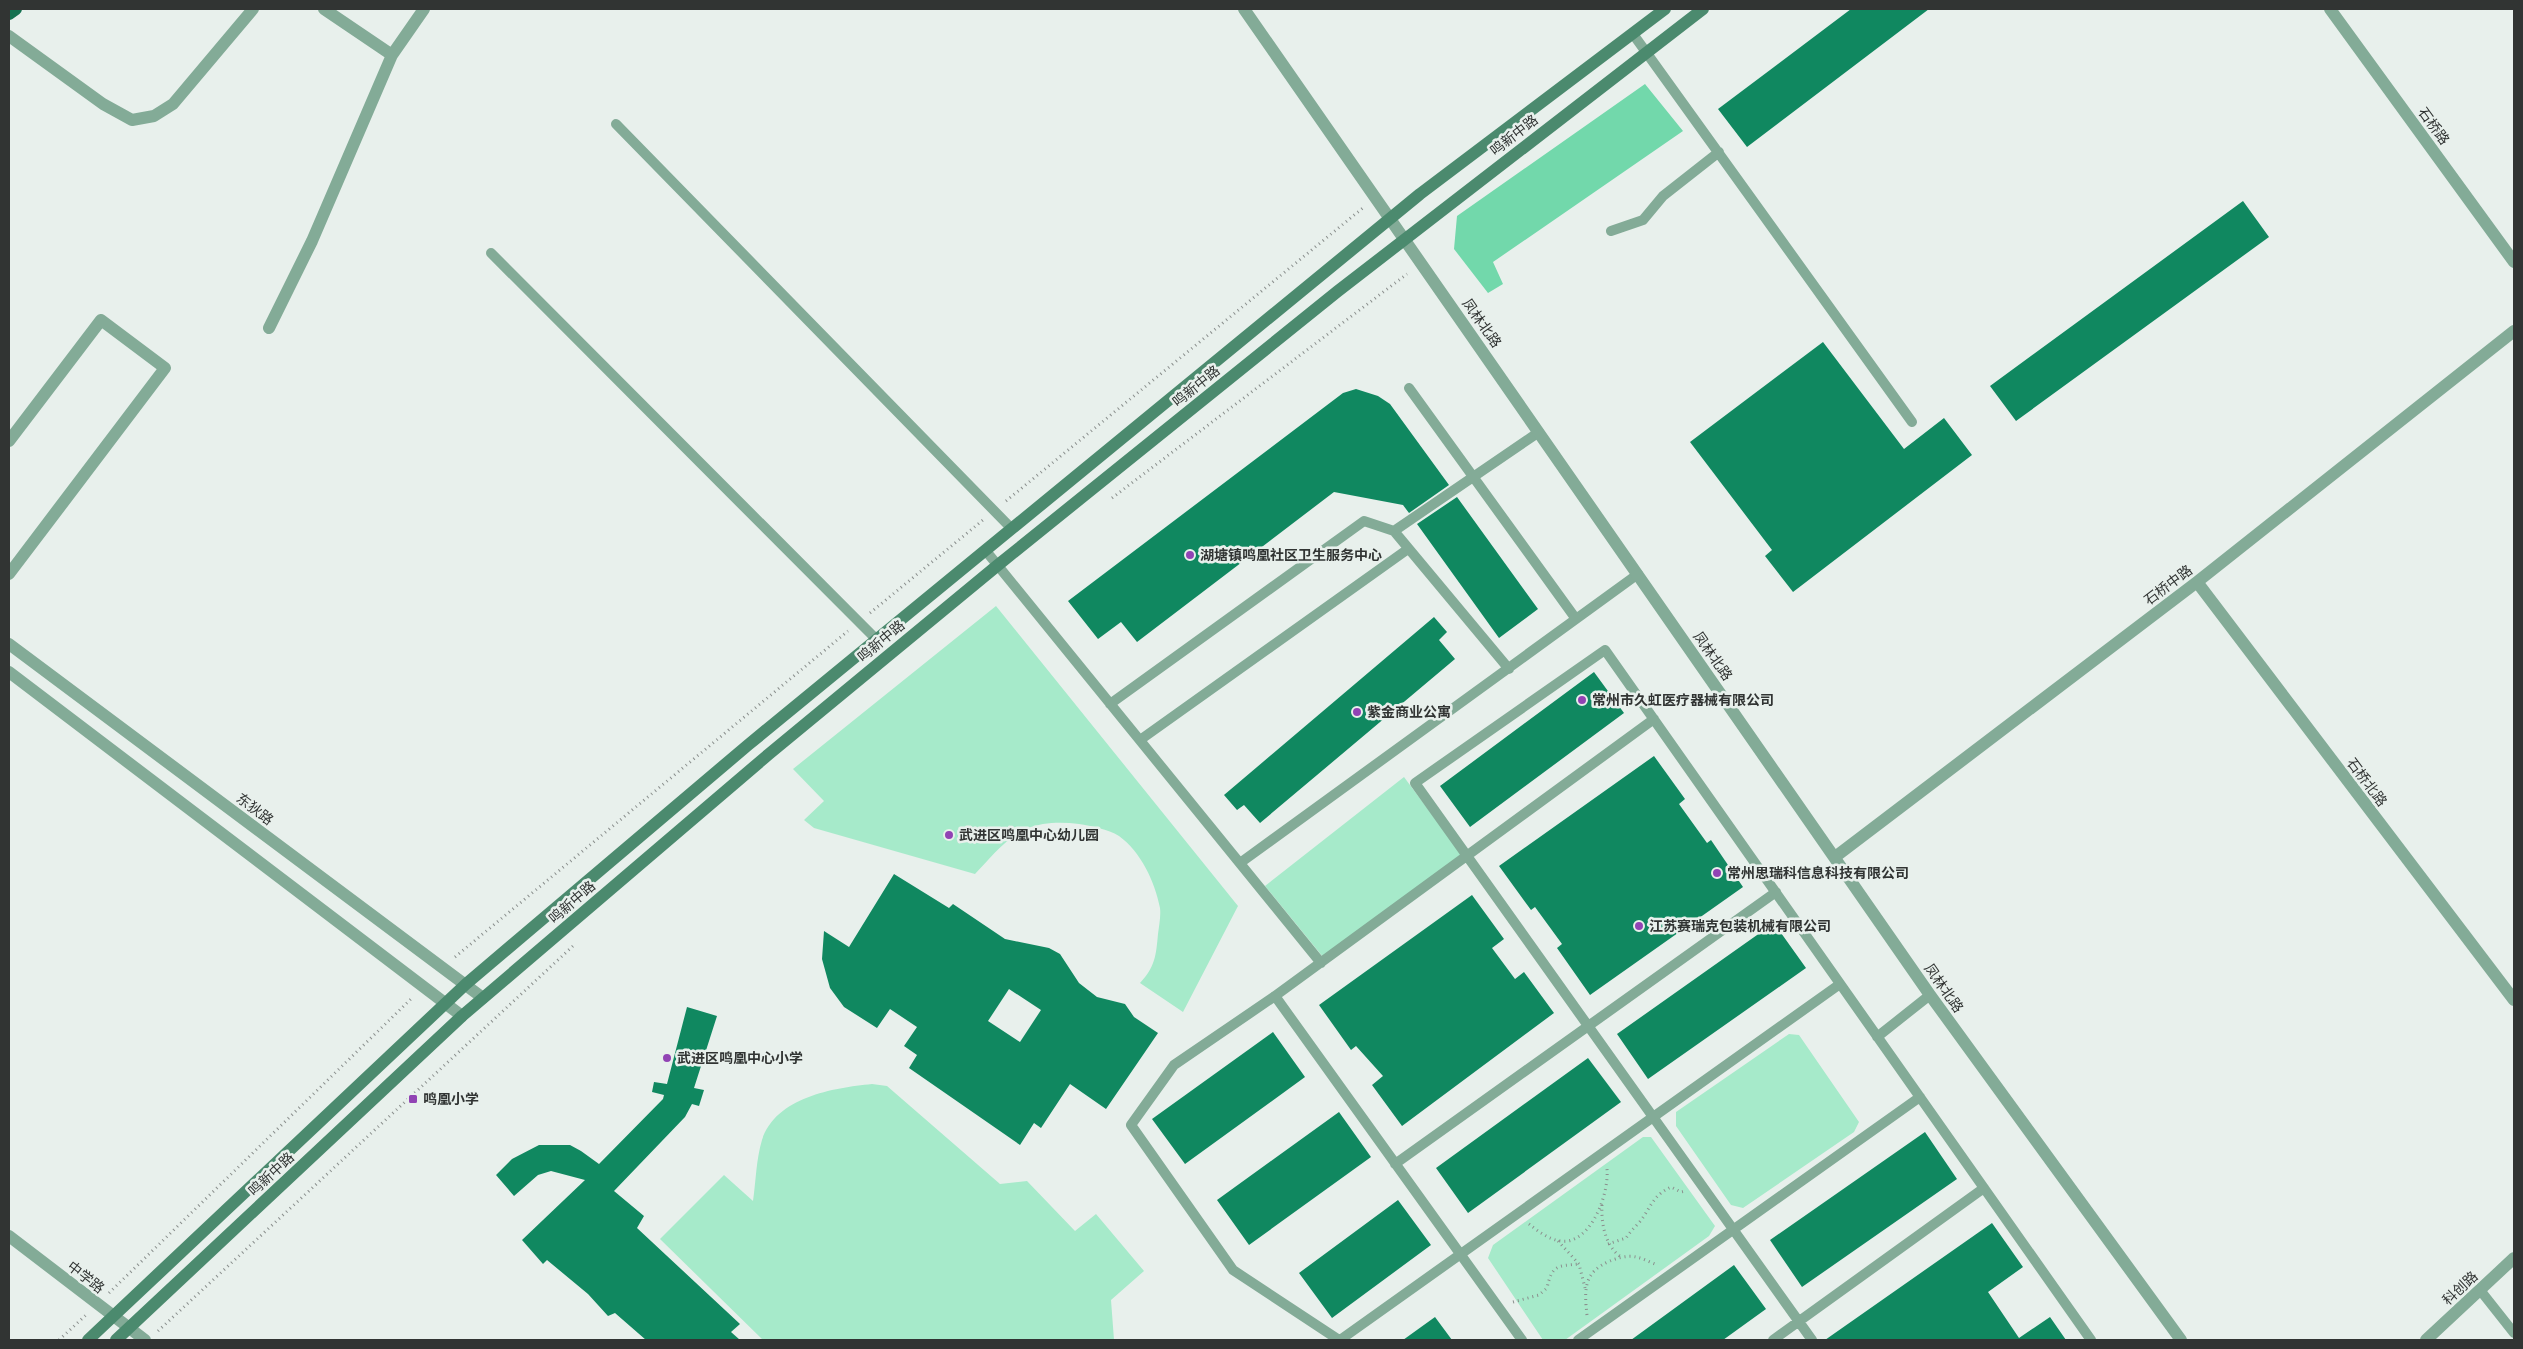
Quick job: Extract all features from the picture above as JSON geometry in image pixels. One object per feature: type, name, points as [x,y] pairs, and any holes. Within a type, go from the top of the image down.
[{"type":"main road","points":[[9,14],[16,9]]},
{"type":"main road","name":"鸣新中路","points":[[88,1340],[444,1002],[877,640],[1420,194],[1665,9]]},
{"type":"main road","name":"鸣新中路","points":[[116,1340],[462,1016],[769,754],[998,565],[1405,238],[1703,9]]},
{"type":"street","points":[[9,36],[103,104],[132,120],[154,116],[173,104],[253,9]]},
{"type":"street","points":[[324,9],[392,55]]},
{"type":"street","points":[[269,328],[312,241],[392,55],[424,9]]},
{"type":"street","name":"凤林北路","points":[[1244,9],[1930,995],[2181,1340]]},
{"type":"street","name":"石桥路","points":[[2330,9],[2514,262]]},
{"type":"street","points":[[9,442],[101,320],[165,368],[9,574]]},
{"type":"street","name":"石桥中路","points":[[1835,857],[2197,582],[2514,331]]},
{"type":"street","name":"石桥北路","points":[[2197,582],[2514,1000]]},
{"type":"street","name":"东狄路","points":[[9,644],[483,998]]},
{"type":"street","points":[[9,672],[462,1016]]},
{"type":"street","name":"中学路","points":[[9,1236],[128,1329],[150,1337]]},
{"type":"street","name":"科创路","points":[[2426,1340],[2514,1258]]},
{"type":"lane","points":[[1633,34],[1912,422]]},
{"type":"lane","points":[[616,124],[1012,529]]},
{"type":"lane","points":[[1611,231],[1643,220],[1662,196],[1719,152]]},
{"type":"lane","points":[[491,253],[877,640]]},
{"type":"lane","points":[[1409,388],[1576,620]]},
{"type":"lane","points":[[1394,531],[1539,432]]},
{"type":"lane","points":[[1110,704],[1364,521],[1394,531],[1509,669]]},
{"type":"lane","points":[[1140,740],[1408,549]]},
{"type":"lane","points":[[986,551],[1321,963]]},
{"type":"lane","points":[[1240,863],[1638,574]]},
{"type":"lane","points":[[1812,1340],[1415,783],[1605,650],[2091,1340]]},
{"type":"lane","points":[[1654,719],[1321,963],[1174,1065],[1131,1125],[1233,1270],[1340,1340],[1840,984]]},
{"type":"lane","points":[[1395,1164],[1776,892]]},
{"type":"lane","points":[[1877,1037],[1930,995]]},
{"type":"lane","points":[[1275,996],[1522,1340]]},
{"type":"lane","points":[[1578,1340],[1920,1097]]},
{"type":"lane","points":[[1773,1340],[1984,1188]]},
{"type":"lane","points":[[2480,1290],[2514,1333]]},
{"type":"path","points":[[1106,502],[1422,263]]},
{"type":"path","points":[[150,1337],[578,942]]},
{"type":"path","points":[[1520,1212],[1542,1234],[1557,1240],[1567,1241],[1580,1235],[1602,1204],[1608,1180],[1605,1151]]},
{"type":"path","points":[[1608,1244],[1626,1238],[1643,1217],[1650,1203],[1661,1192],[1671,1187],[1681,1192],[1701,1186]]},
{"type":"path","points":[[1602,1204],[1608,1244],[1612,1251],[1621,1258]]},
{"type":"path","points":[[1557,1240],[1579,1264],[1586,1291],[1589,1332]]},
{"type":"path","points":[[1586,1291],[1590,1273],[1598,1266],[1621,1258],[1635,1256],[1675,1271]]},
{"type":"path","points":[[1501,1310],[1516,1300],[1539,1295],[1547,1288],[1550,1274],[1556,1267],[1579,1264]]},
{"type":"green space","points":[[1645,84],[1683,131],[1493,262],[1503,284],[1488,293],[1454,249],[1457,216]]},
{"type":"green space","points":[[996,606],[1238,906],[1183,1012],[1140,983],[1149,972],[1154,961],[1160,908],[1155,888],[1146,868],[1134,850],[1119,836],[1105,830],[1072,823],[1039,825],[1018,833],[992,855],[975,874],[814,828],[804,820],[824,801],[793,769]]},
{"type":"green space","points":[[1404,777],[1462,855],[1323,957],[1265,886]]},
{"type":"green space","points":[[1789,1034],[1799,1035],[1859,1122],[1854,1132],[1743,1208],[1731,1205],[1676,1126],[1676,1112]]},
{"type":"green space","points":[[872,1084],[887,1086],[1000,1184],[1027,1181],[1075,1231],[1096,1214],[1144,1271],[1111,1300],[1114,1340],[763,1340],[660,1239],[724,1175],[753,1201],[757,1163],[762,1140],[769,1125],[793,1104],[824,1092]]},
{"type":"green space","points":[[1643,1137],[1651,1137],[1715,1226],[1709,1236],[1565,1340],[1543,1340],[1488,1258],[1493,1245]]},
{"type":"building","points":[[1851,9],[1929,9],[1747,147],[1718,109]]},
{"type":"building","points":[[2243,201],[2269,237],[2016,421],[1990,386]]},
{"type":"building","points":[[1823,342],[1904,449],[1944,418],[1972,455],[1793,592],[1765,556],[1772,550],[1690,442]]},
{"type":"building","points":[[1356,389],[1378,396],[1390,404],[1449,485],[1409,513],[1403,505],[1334,492],[1137,642],[1121,622],[1098,639],[1068,601],[1343,393]]},
{"type":"building","points":[[1457,497],[1538,609],[1499,638],[1417,524]]},
{"type":"building","name":"紫金商业公寓","points":[[1434,617],[1447,632],[1439,640],[1455,659],[1260,823],[1244,805],[1237,810],[1224,795]]},
{"type":"building","points":[[1594,672],[1624,713],[1470,827],[1440,786]]},
{"type":"building","points":[[1654,756],[1685,799],[1679,804],[1707,843],[1711,840],[1743,887],[1590,995],[1557,948],[1562,944],[1535,907],[1531,910],[1499,866]]},
{"type":"building","points":[[894,874],[949,908],[953,904],[1005,939],[1049,948],[1060,954],[1079,983],[1097,997],[1125,1004],[1134,1017],[1158,1033],[1106,1109],[1070,1084],[1041,1128],[1034,1123],[1020,1145],[909,1068],[917,1055],[904,1046],[917,1027],[890,1009],[877,1028],[844,1007],[830,988],[822,959],[824,931],[849,947]],"holes":[[[1009,989],[1041,1010],[1020,1042],[988,1021]]]},
{"type":"building","points":[[1472,895],[1504,939],[1492,948],[1515,979],[1524,972],[1554,1013],[1402,1126],[1372,1085],[1383,1076],[1356,1046],[1351,1050],[1319,1005]]},
{"type":"building","points":[[1774,923],[1806,968],[1648,1079],[1617,1034]]},
{"type":"building","points":[[687,1007],[717,1016],[694,1088],[704,1090],[699,1106],[692,1104],[685,1117],[614,1191],[644,1216],[637,1228],[740,1324],[731,1332],[740,1340],[646,1340],[615,1313],[608,1316],[588,1294],[547,1260],[543,1264],[522,1240],[585,1180],[551,1171],[538,1175],[514,1196],[496,1175],[512,1159],[539,1145],[570,1145],[599,1164],[663,1099],[664,1095],[652,1092],[654,1082],[667,1084]]},
{"type":"building","points":[[1273,1032],[1305,1077],[1185,1164],[1152,1119]]},
{"type":"building","points":[[1588,1058],[1621,1102],[1468,1213],[1436,1168]]},
{"type":"building","points":[[1339,1112],[1371,1157],[1249,1245],[1217,1200]]},
{"type":"building","points":[[1925,1132],[1957,1179],[1802,1287],[1770,1240]]},
{"type":"building","points":[[1398,1200],[1431,1245],[1332,1318],[1299,1273]]},
{"type":"building","points":[[1992,1223],[2023,1267],[1988,1292],[2019,1338],[2050,1317],[2066,1340],[1825,1340]]},
{"type":"building","points":[[1734,1265],[1766,1309],[1723,1340],[1631,1340]]},
{"type":"building","points":[[1435,1317],[1452,1340],[1403,1340]]},
{"type":"place","name":"湖塘镇鸣凰社区卫生服务中心","points":[[1190,555]]},
{"type":"place","name":"常州市久虹医疗器械有限公司","points":[[1582,700]]},
{"type":"place","name":"紫金商业公寓","points":[[1357,712]]},
{"type":"place","name":"武进区鸣凰中心幼儿园","points":[[949,835]]},
{"type":"place","name":"常州思瑞科信息科技有限公司","points":[[1717,873]]},
{"type":"place","name":"江苏赛瑞克包装机械有限公司","points":[[1639,926]]},
{"type":"place","name":"武进区鸣凰中心小学","points":[[667,1058]]},
{"type":"place","name":"鸣凰小学","points":[[413,1099]]}]
